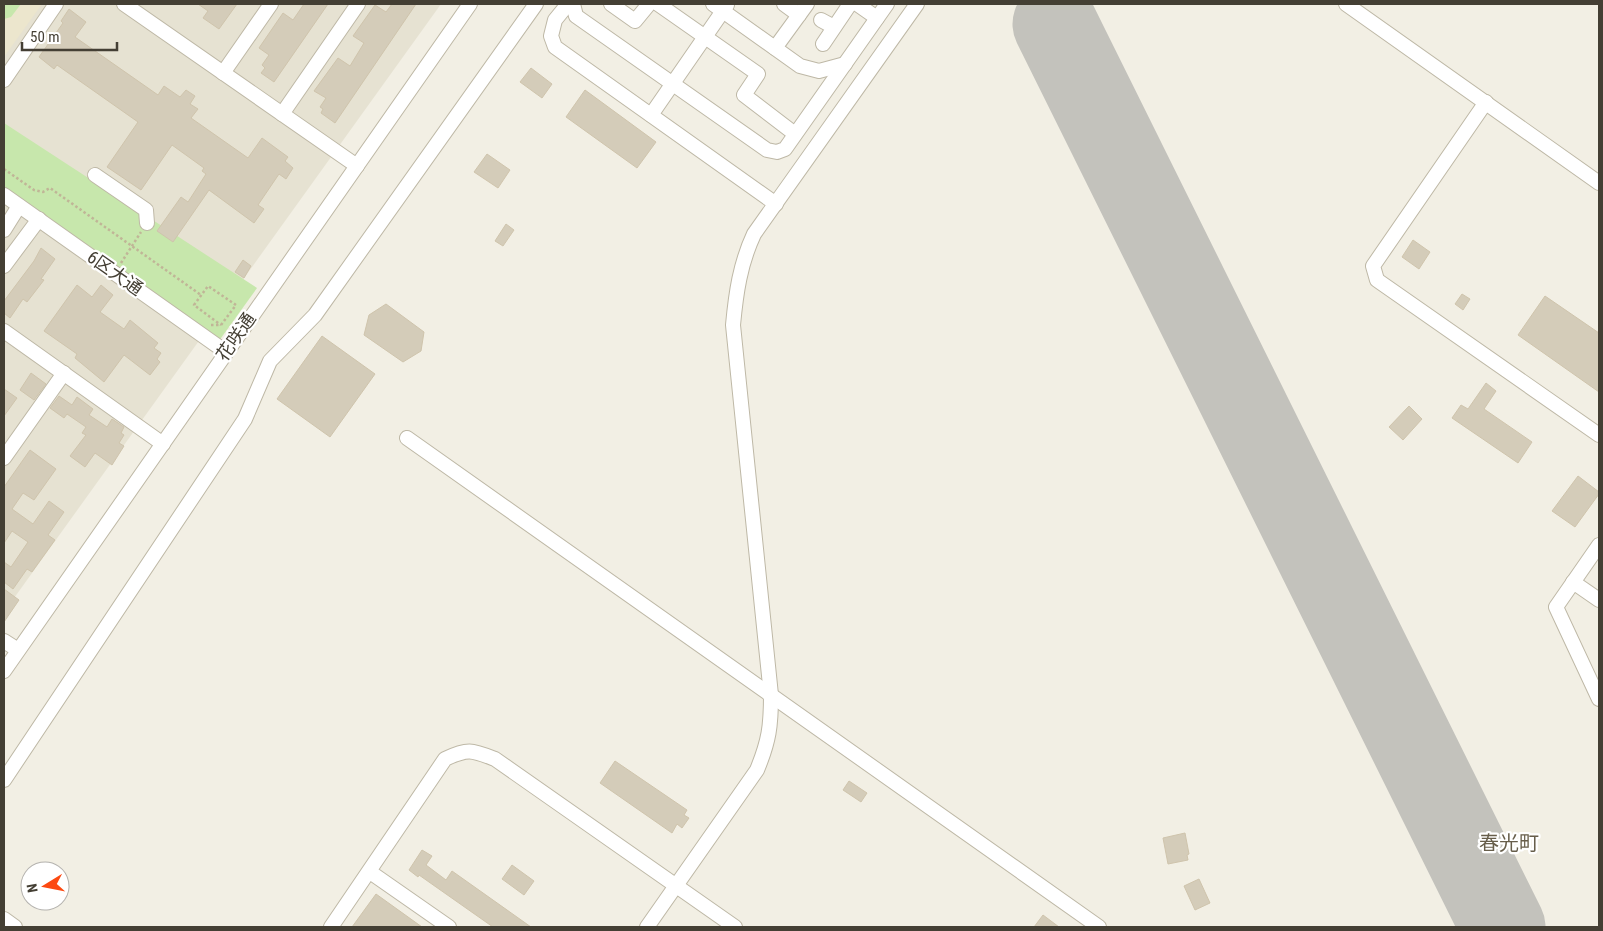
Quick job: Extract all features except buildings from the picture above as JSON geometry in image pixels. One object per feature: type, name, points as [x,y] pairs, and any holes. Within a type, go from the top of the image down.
[{"type":"street","points":[[4,80],[56,4]]},
{"type":"street","points":[[124,4],[357,166]]},
{"type":"street","points":[[224,73],[271,4]]},
{"type":"street","points":[[282,114],[358,4]]},
{"type":"street","name":"花咲通","points":[[4,670],[470,4]]},
{"type":"street","points":[[4,780],[245,419],[270,361],[315,315],[536,4]]},
{"type":"street","points":[[568,4],[555,20],[551,36],[555,47],[776,204]]},
{"type":"street","points":[[573,4],[576,16],[767,150],[777,152],[785,149],[887,4]]},
{"type":"street","points":[[611,4],[635,21],[649,4]]},
{"type":"street","points":[[658,4],[758,74],[744,96],[795,134]]},
{"type":"street","points":[[775,48],[803,9],[784,4]]},
{"type":"street","points":[[823,44],[850,4]]},
{"type":"street","points":[[857,4],[877,18]]},
{"type":"street","points":[[648,927],[757,770],[772,722],[771,694],[733,325],[738,281],[746,252],[754,234],[917,4]]},
{"type":"street","points":[[1346,4],[1599,182]]},
{"type":"street","points":[[651,116],[705,36],[721,6],[800,66],[819,71],[845,64]]},
{"type":"street","points":[[821,20],[834,27]]},
{"type":"street","points":[[1486,102],[1373,266],[1377,280],[1599,435]]},
{"type":"street","points":[[95,175],[146,210],[147,223]]},
{"type":"street","name":"6区大通","points":[[4,194],[226,352]]},
{"type":"street","points":[[4,230],[20,206]]},
{"type":"street","points":[[4,266],[38,219]]},
{"type":"street","points":[[4,331],[163,444]]},
{"type":"street","points":[[4,458],[64,373]]},
{"type":"street","points":[[407,438],[1099,927]]},
{"type":"street","points":[[1599,545],[1556,607],[1599,699]]},
{"type":"street","points":[[1573,582],[1599,600]]},
{"type":"street","points":[[4,640],[18,650]]},
{"type":"street","points":[[331,927],[445,759],[461,751],[476,752],[495,759],[735,927]]},
{"type":"street","points":[[370,872],[449,927]]},
{"type":"street","points":[[4,919],[15,927]]},
{"type":"path","points":[[4,169],[34,190],[43,192],[50,188],[201,295]]},
{"type":"path","points":[[115,273],[147,223]]},
{"type":"path","points":[[208,286],[236,306],[221,325],[194,305],[208,286]]},
{"type":"path","points":[[203,336],[209,325],[221,325]]},
{"type":"shaded area","points":[[4,4],[441,4],[4,612]]},
{"type":"shaded area","points":[[4,4],[42,4],[4,57]]},
{"type":"green space","points":[[4,4],[21,4],[11,17],[4,19]]},
{"type":"green space","points":[[4,123],[257,288],[216,345],[4,194]]},
{"type":"runway","points":[[1055,24],[1503,927]]},
{"type":"district","name":"春光町","points":[[1509,843]]}]
